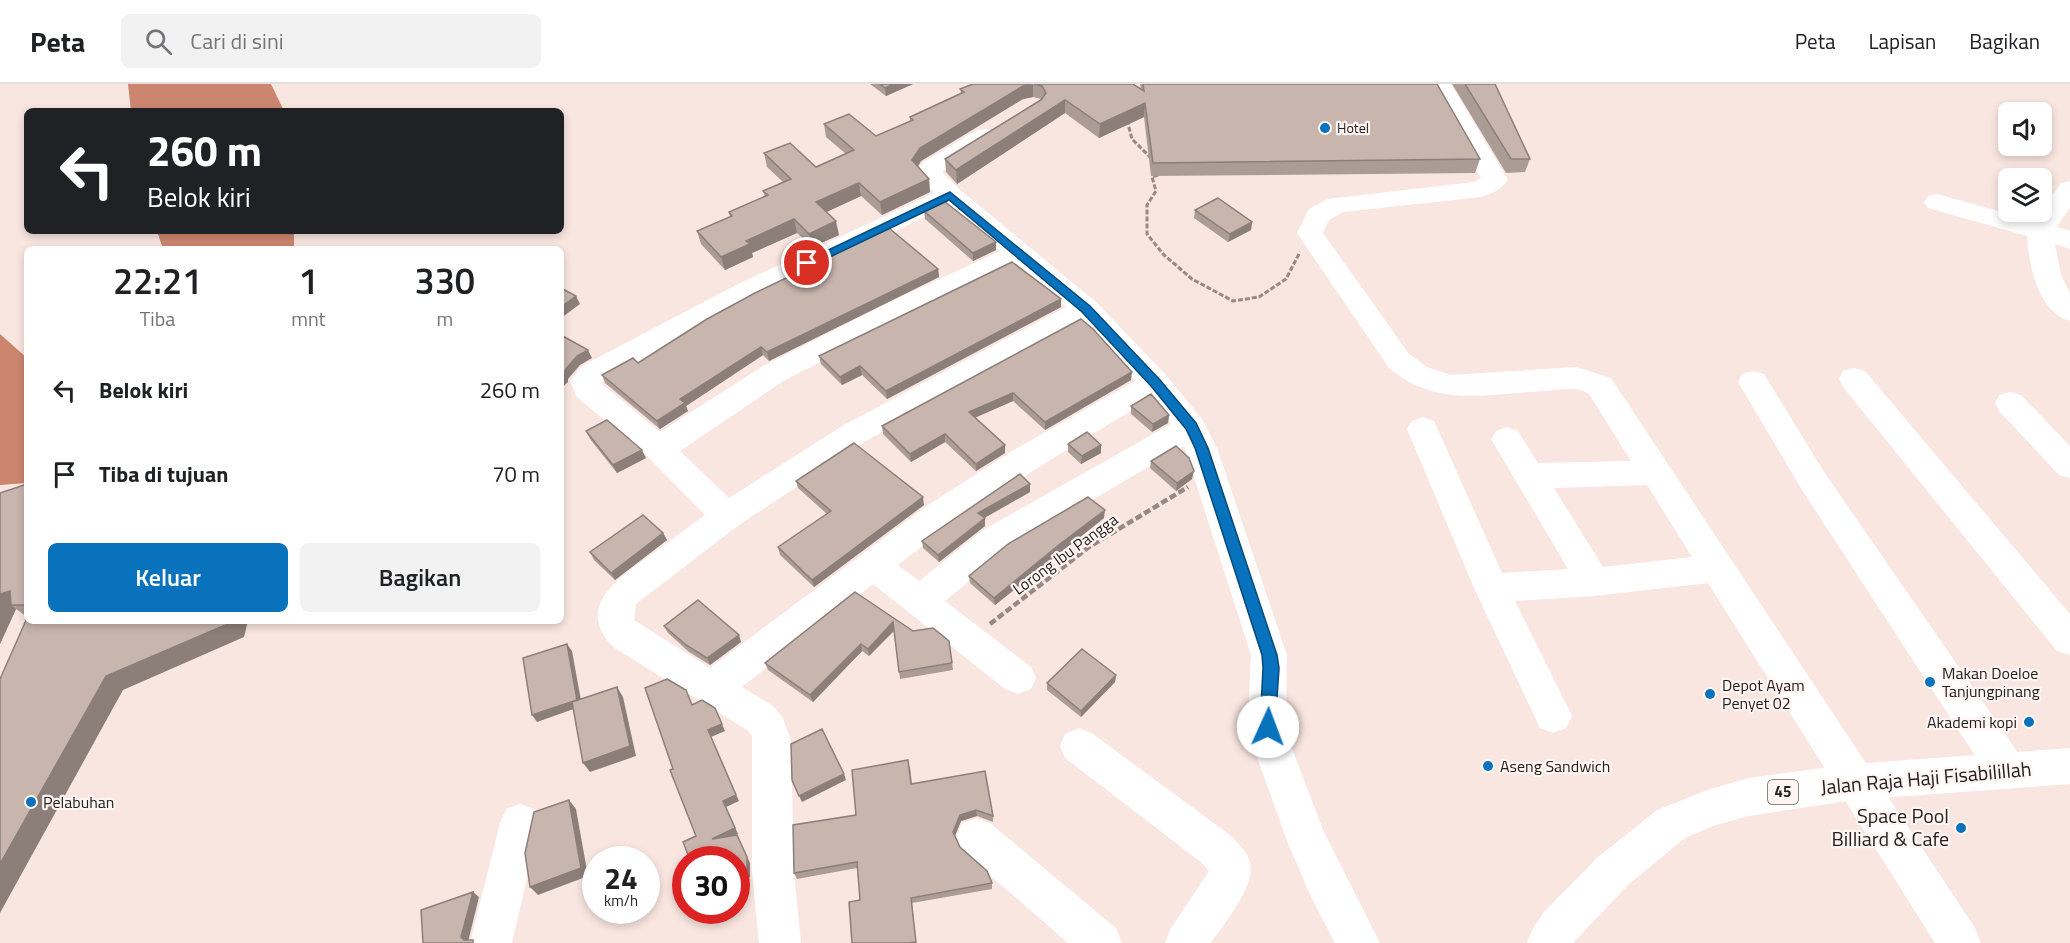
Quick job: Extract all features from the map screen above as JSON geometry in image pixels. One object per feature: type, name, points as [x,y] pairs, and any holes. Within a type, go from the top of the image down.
[{"type":"main road","points":[[1439,84],[1495,180],[1481,189],[1337,205],[1318,215],[1310,233],[1399,361],[1410,372],[1432,383],[1451,386],[1576,378],[1599,386],[1657,472],[1715,568],[1853,782],[1960,943]]},
{"type":"main road","points":[[1012,119],[931,168],[929,173],[950,195],[1086,309],[1155,383],[1191,427],[1209,474],[1269,655],[1271,668],[1268,727],[1295,815],[1330,894],[1359,943]]},
{"type":"main road","points":[[2070,189],[2040,232],[2048,281],[2056,297],[2070,311]]},
{"type":"main road","points":[[727,516],[659,449],[574,388],[604,367],[746,292],[950,195]]},
{"type":"main road","points":[[1938,202],[2070,240]]},
{"type":"main road","points":[[659,449],[774,373],[900,309],[1020,253]]},
{"type":"main road","points":[[780,943],[773,873],[772,740],[769,728],[760,718],[626,636],[619,630],[615,616],[616,606],[624,594],[727,516],[855,433],[1086,309]]},
{"type":"main road","points":[[1854,379],[2070,640]]},
{"type":"main road","points":[[1753,382],[1813,481],[2007,770]]},
{"type":"main road","points":[[711,689],[940,514],[1023,460],[1155,383]]},
{"type":"main road","points":[[2010,403],[2070,466]]},
{"type":"main road","points":[[920,601],[995,540],[1191,427]]},
{"type":"main road","points":[[1423,429],[1491,588],[1554,716]]},
{"type":"main road","points":[[1507,439],[1594,582]]},
{"type":"main road","points":[[1530,476],[1657,472]]},
{"type":"main road","points":[[872,564],[1018,678]]},
{"type":"main road","points":[[1491,588],[1594,582],[1715,568]]},
{"type":"main road","points":[[1079,746],[1216,849],[1230,864],[1229,880],[1186,943]]},
{"type":"main road","name":"Jalan Raja Haji Fisabilillah","points":[[1548,943],[1559,927],[1613,871],[1671,824],[1710,808],[1749,797],[1853,782],[2070,766]]},
{"type":"main road","points":[[491,943],[520,823]]},
{"type":"main road","points":[[976,837],[1101,943]]},
{"type":"path","points":[[1126,116],[1132,139],[1157,164]]},
{"type":"path","points":[[1166,172],[1152,177],[1156,191],[1148,205],[1147,234],[1164,255],[1192,279],[1233,301],[1259,297],[1286,279],[1310,233]]},
{"type":"path","name":"Lorong Ibu Pangga","points":[[969,640],[1089,547],[1209,474]]},
{"type":"shaded area","points":[[128,84],[271,84],[283,108],[131,108]]},
{"type":"shaded area","points":[[158,234],[294,234],[294,246],[162,246]]},
{"type":"shaded area","points":[[0,334],[24,355],[24,483],[0,485]]},
{"type":"building","points":[[880,84],[894,84],[885,88]]},
{"type":"building","points":[[973,84],[1031,84],[1023,86],[920,148],[912,160],[929,179],[880,202],[859,183],[816,202],[836,221],[809,234],[794,219],[746,241],[750,244],[721,257],[697,231],[732,216],[729,212],[768,195],[763,191],[791,179],[764,153],[790,143],[816,167],[854,150],[824,124],[849,114],[876,136],[913,120],[910,117],[964,92],[960,89]]},
{"type":"building","name":"Hotel","points":[[1034,84],[1133,84],[1144,91],[1143,84],[1437,84],[1480,159],[1153,163],[1145,103],[1100,124],[1065,100],[956,170],[945,159],[1041,100],[1046,93],[1042,86]]},
{"type":"building","points":[[1465,84],[1495,84],[1530,159],[1511,159]]},
{"type":"building","points":[[1218,198],[1252,222],[1230,234],[1195,210]]},
{"type":"building","points":[[944,201],[996,242],[973,253],[924,211]]},
{"type":"building","points":[[889,228],[938,269],[767,352],[761,347],[680,399],[685,403],[657,421],[602,375],[633,358],[638,363],[707,319],[755,293]]},
{"type":"building","points":[[1012,262],[1061,299],[886,391],[860,366],[840,377],[819,356]]},
{"type":"building","points":[[564,290],[576,296],[564,305]]},
{"type":"building","points":[[1081,319],[1132,372],[1045,422],[1013,393],[969,412],[1005,445],[976,464],[945,434],[910,454],[882,426]]},
{"type":"building","points":[[564,337],[588,350],[577,356],[565,370],[565,374]]},
{"type":"building","points":[[1151,394],[1169,415],[1153,424],[1131,406]]},
{"type":"building","points":[[607,420],[642,450],[613,465],[586,431]]},
{"type":"building","points":[[1087,432],[1101,445],[1082,456],[1068,444]]},
{"type":"building","points":[[854,443],[923,497],[812,580],[778,547],[831,511],[796,481]]},
{"type":"building","points":[[1176,446],[1189,458],[1194,471],[1177,483],[1151,461]]},
{"type":"building","points":[[1020,474],[1030,484],[978,513],[985,518],[938,555],[922,541]]},
{"type":"building","points":[[24,485],[24,605],[11,605],[10,591],[0,594],[0,493]]},
{"type":"building","points":[[1088,497],[1105,510],[994,598],[969,576],[1008,544]]},
{"type":"building","points":[[643,515],[663,533],[611,573],[590,552]]},
{"type":"building","points":[[855,592],[913,631],[933,628],[949,641],[952,663],[899,672],[893,622],[868,649],[861,644],[810,695],[765,663]]},
{"type":"building","points":[[698,600],[739,635],[707,658],[686,645],[664,626]]},
{"type":"building","points":[[24,624],[228,624],[106,676],[0,864],[0,679]]},
{"type":"building","points":[[567,644],[577,700],[532,715],[523,658]]},
{"type":"building","points":[[1082,649],[1116,675],[1081,711],[1047,683]]},
{"type":"building","points":[[667,679],[686,690],[692,705],[702,700],[715,708],[722,724],[708,730],[736,795],[723,801],[735,828],[712,839],[737,835],[742,846],[685,846],[683,842],[696,836],[670,770],[673,769],[645,688]]},
{"type":"building","points":[[617,687],[630,746],[583,763],[572,702]]},
{"type":"building","points":[[822,729],[844,774],[799,796],[792,780],[791,744]]},
{"type":"building","points":[[908,760],[911,784],[985,771],[993,816],[976,810],[960,815],[953,832],[960,847],[987,871],[992,883],[911,898],[916,942],[852,943],[849,902],[860,900],[857,862],[794,873],[793,825],[856,815],[852,770]]},
{"type":"building","points":[[569,800],[581,868],[530,887],[525,853],[534,812]]},
{"type":"building","points":[[473,892],[461,937],[464,940],[473,940],[473,943],[423,943],[421,910]]},
{"type":"place","name":"Hotel","points":[[1325,128]]},
{"type":"place","name":"Makan Doeloe Tanjungpinang","points":[[1930,682]]},
{"type":"place","name":"Depot Ayam Penyet 02","points":[[1710,694]]},
{"type":"place","name":"Akademi kopi","points":[[2029,722]]},
{"type":"place","name":"Aseng Sandwich","points":[[1488,766]]},
{"type":"place","name":"Pelabuhan","points":[[31,802]]},
{"type":"place","name":"Space Pool Billiard & Cafe","points":[[1961,828]]},
{"type":"route","points":[[807,263],[950,195],[1086,309],[1155,383],[1191,427],[1201,448],[1267,645],[1271,668],[1268,727]]}]
